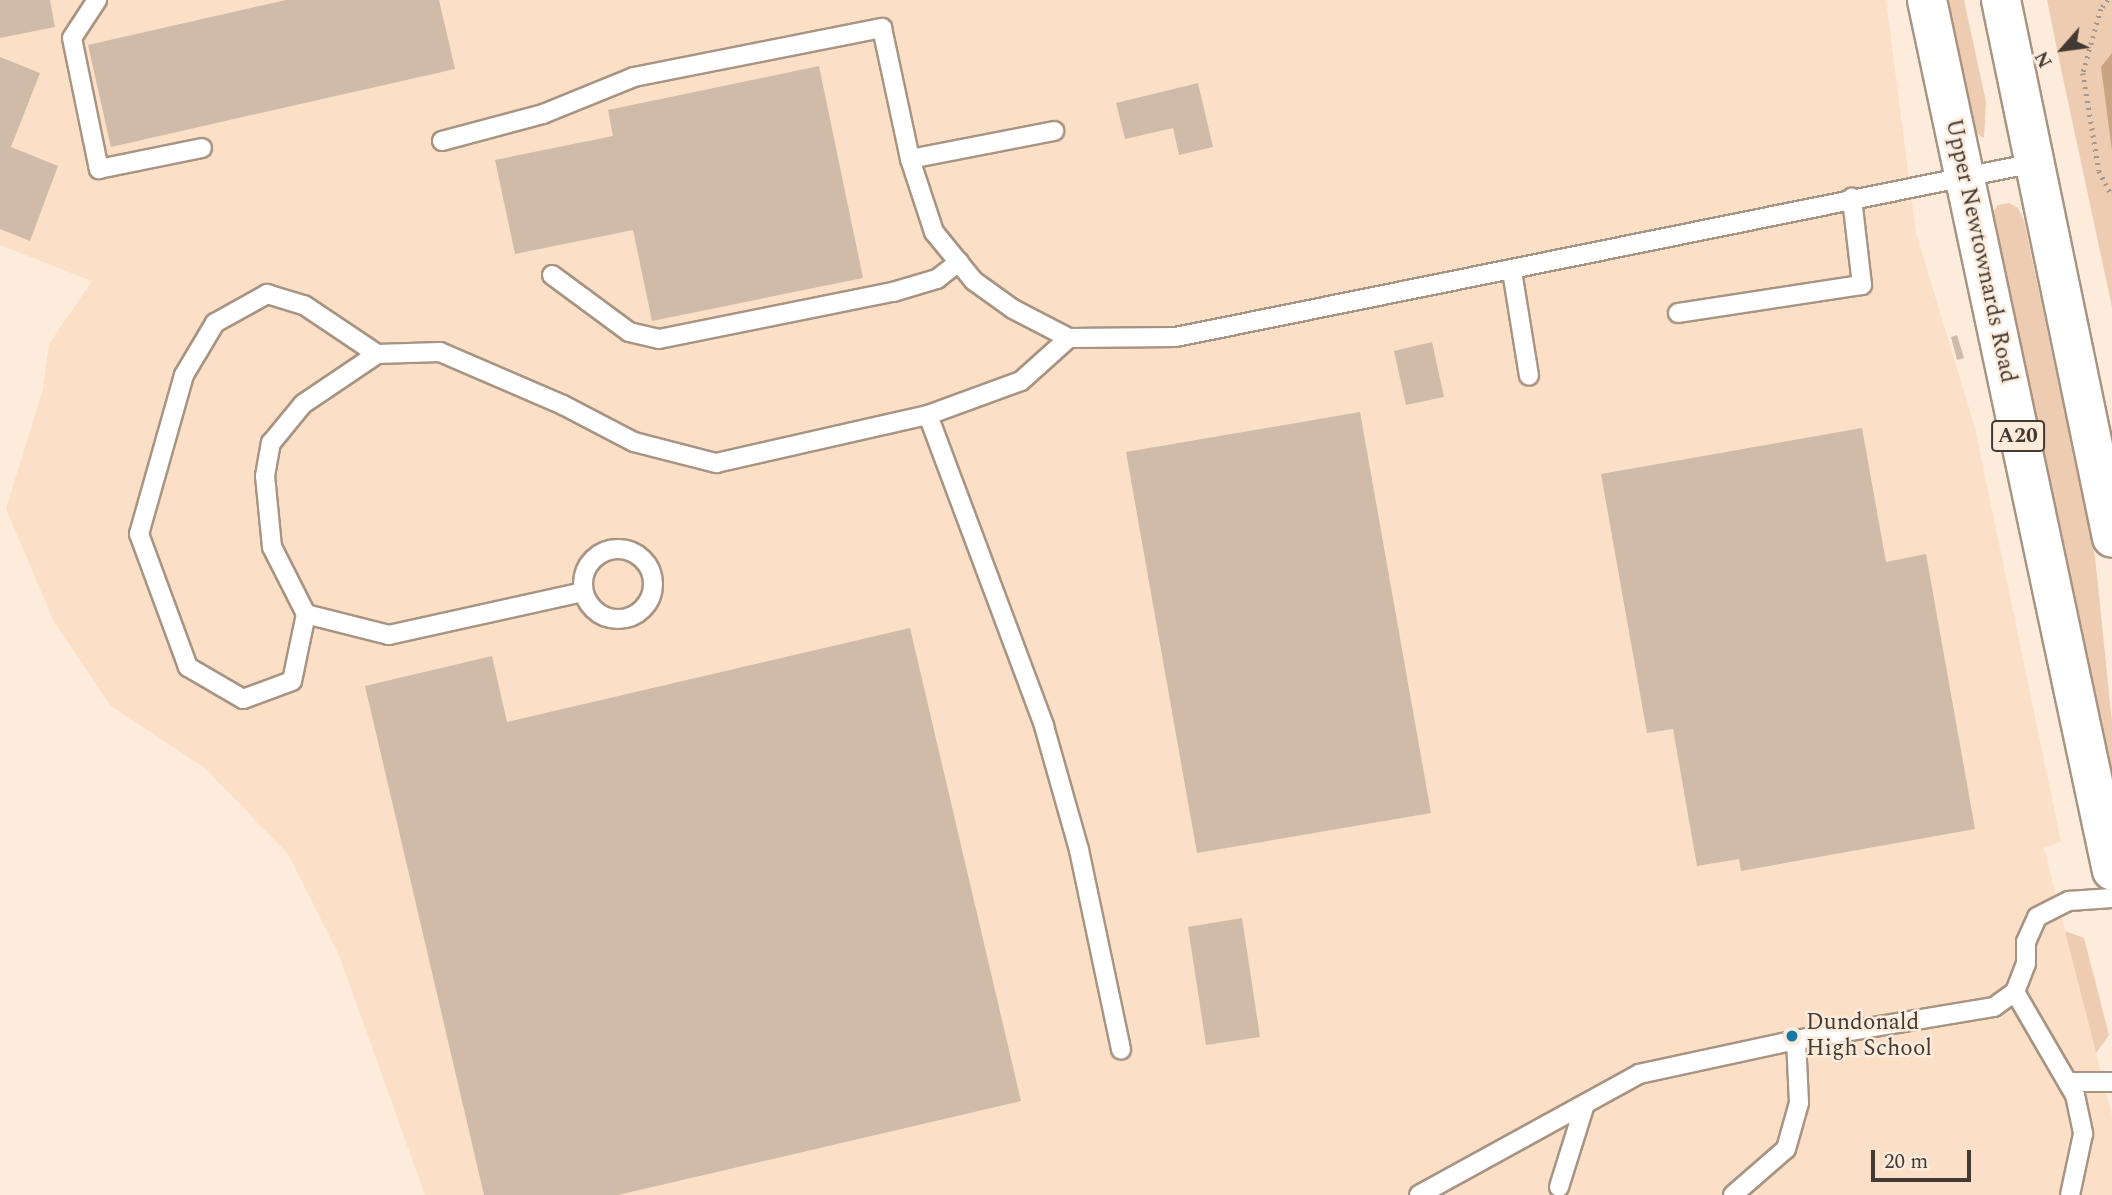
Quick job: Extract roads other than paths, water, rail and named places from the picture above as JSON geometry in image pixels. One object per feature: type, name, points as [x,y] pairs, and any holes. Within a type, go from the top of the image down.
[{"type":"highway","name":"Upper Newtownards Road","points":[[1927,0],[2112,871]]},
{"type":"highway","points":[[2001,0],[2112,538]]},
{"type":"lane","points":[[97,0],[72,38],[99,169],[202,148]]},
{"type":"lane","points":[[442,141],[543,114],[634,77],[882,29],[910,159],[934,232],[974,281],[1013,309],[1069,338],[1176,337],[2034,163]]},
{"type":"lane","points":[[910,159],[1054,131]]},
{"type":"lane","points":[[1678,313],[1862,285],[1852,198]]},
{"type":"lane","points":[[552,275],[629,332],[659,339],[893,292],[937,279],[959,262]]},
{"type":"lane","points":[[1512,271],[1530,376]]},
{"type":"lane","points":[[377,354],[304,305],[267,294],[215,323],[184,375],[139,534],[188,667],[243,699],[292,681],[306,614],[272,547],[265,476],[271,443],[303,404],[377,354],[440,352],[563,405],[634,442],[716,463],[928,415],[1021,381],[1069,338]]},
{"type":"lane","points":[[928,415],[1044,726],[1079,850],[1121,1050]]},
{"type":"lane","points":[[614,548],[634,552],[648,566],[653,585],[647,605],[631,617],[611,619],[593,610],[583,593],[584,572],[595,556],[614,548]]},
{"type":"lane","points":[[306,614],[389,635],[583,593]]},
{"type":"lane","points":[[1419,1195],[1639,1074],[1796,1040],[1994,1007],[2015,992],[2037,917],[2069,901],[2112,898]]},
{"type":"lane","points":[[2015,992],[2054,1065],[2070,1082],[2083,1134],[2070,1195]]},
{"type":"lane","points":[[1733,1195],[1786,1149],[1799,1103],[1796,1040]]},
{"type":"lane","points":[[2070,1082],[2112,1082]]},
{"type":"lane","points":[[1559,1187],[1585,1104]]},
{"type":"place","name":"Dundonald High School","points":[[1792,1036]]}]
